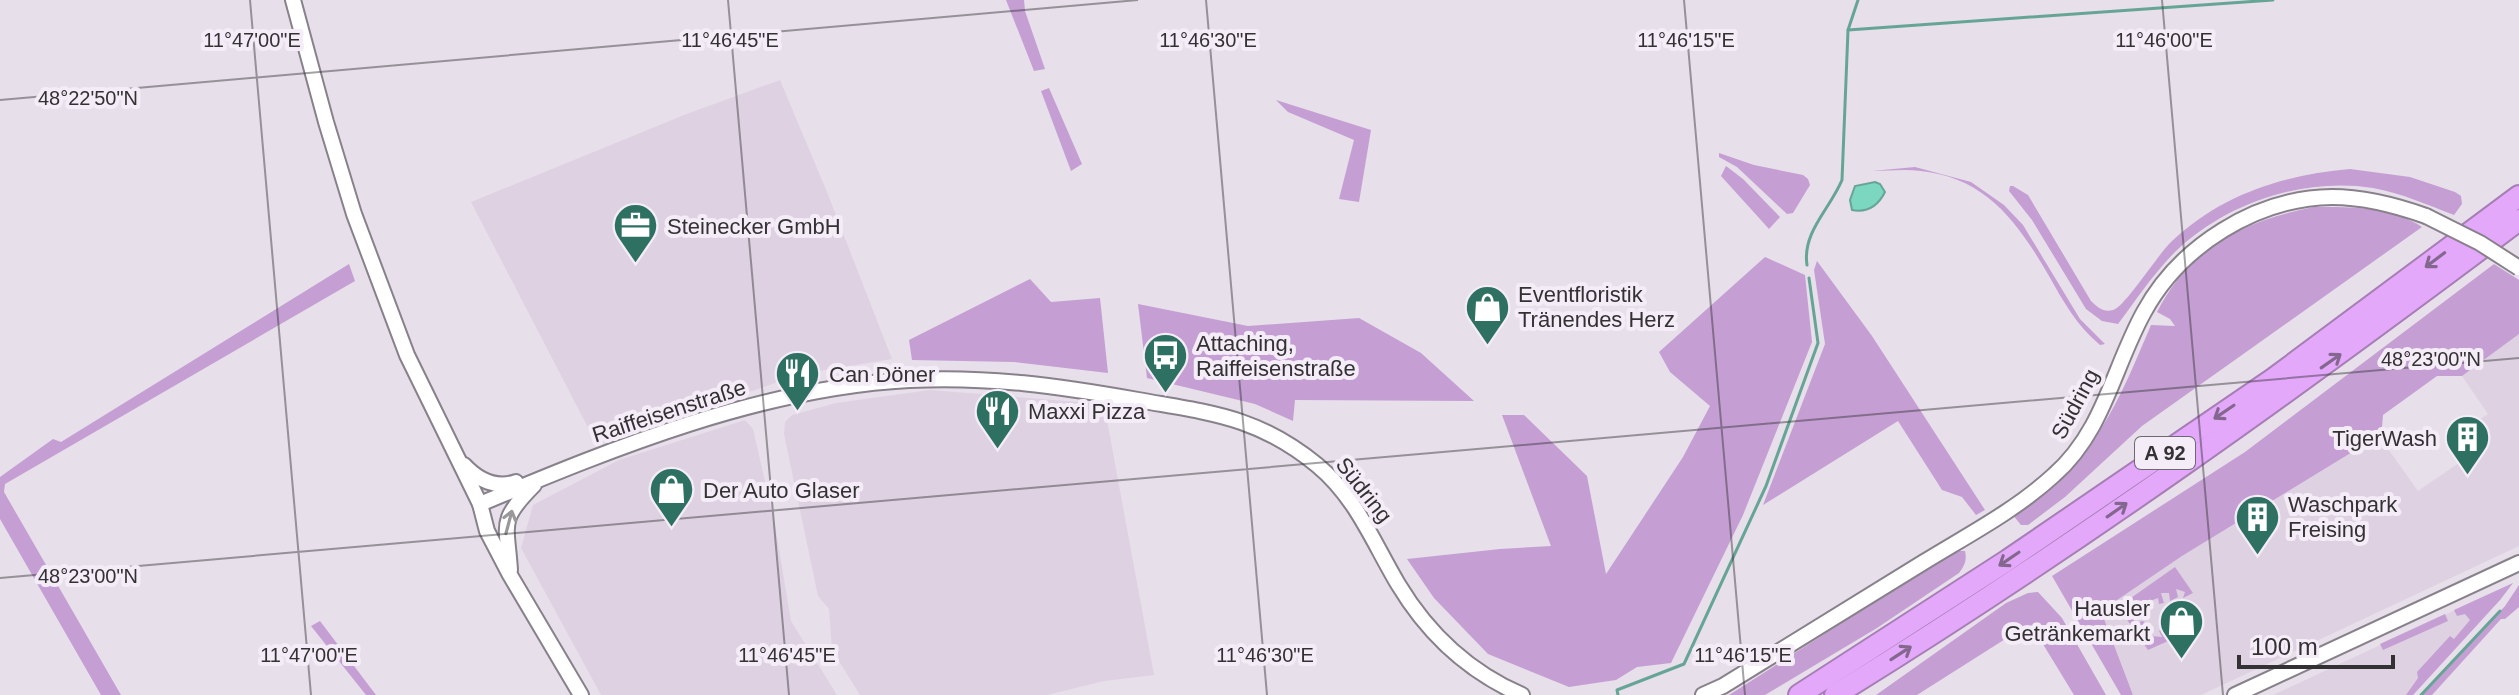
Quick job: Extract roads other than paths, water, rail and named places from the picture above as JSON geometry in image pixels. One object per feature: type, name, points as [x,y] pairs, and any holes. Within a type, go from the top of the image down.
[{"type":"highway","name":"A 92","points":[[1799,695],[2008,560],[2273,379],[2519,196]]},
{"type":"highway","name":"A 92","points":[[1835,695],[2021,575],[2201,452],[2353,345],[2519,220]]},
{"type":"main road","points":[[293,0],[354,214],[407,355],[480,504],[487,531],[581,695]]},
{"type":"main road","name":"Südring","points":[[1703,695],[1723,686],[1972,533],[2057,473],[2084,443],[2095,423],[2150,302],[2185,260],[2217,234],[2291,202],[2328,197],[2372,200],[2426,216],[2480,243],[2519,268]]},
{"type":"main road","name":"Raiffeisenstraße","points":[[480,504],[540,479],[724,414],[763,403],[850,387],[907,380],[978,379],[1042,383],[1116,396]]},
{"type":"main road","name":"Südring","points":[[1116,396],[1225,415],[1296,449],[1341,488],[1377,543],[1398,584],[1432,632],[1462,661],[1522,695]]},
{"type":"main road","points":[[452,448],[466,468],[480,480],[508,485],[540,479]]},
{"type":"main road","points":[[510,575],[505,530],[507,520],[514,507],[540,479]]},
{"type":"main road","points":[[2235,695],[2519,563]]},
{"type":"waterway","points":[[1807,265],[1813,231],[1842,180],[1848,30],[1858,0]]},
{"type":"waterway","points":[[1848,30],[2273,0]]},
{"type":"waterway","points":[[1618,695],[1617,690],[1684,664],[1766,486],[1818,343],[1809,278]]},
{"type":"waterway","points":[[2421,695],[2500,611]]},
{"type":"place","name":"Steinecker GmbH","points":[[636,265]]},
{"type":"place","name":"Eventfloristik Tränendes Herz","points":[[1487,346]]},
{"type":"place","name":"Attaching, Raiffeisenstraße","points":[[1165,395]]},
{"type":"place","name":"Can Döner","points":[[798,413]]},
{"type":"place","name":"Maxxi Pizza","points":[[997,450]]},
{"type":"place","name":"TigerWash","points":[[2468,477]]},
{"type":"place","name":"Der Auto Glaser","points":[[672,529]]},
{"type":"place","name":"Waschpark Freising","points":[[2257,556]]},
{"type":"place","name":"Hausler Getränkemarkt","points":[[2181,660]]}]
